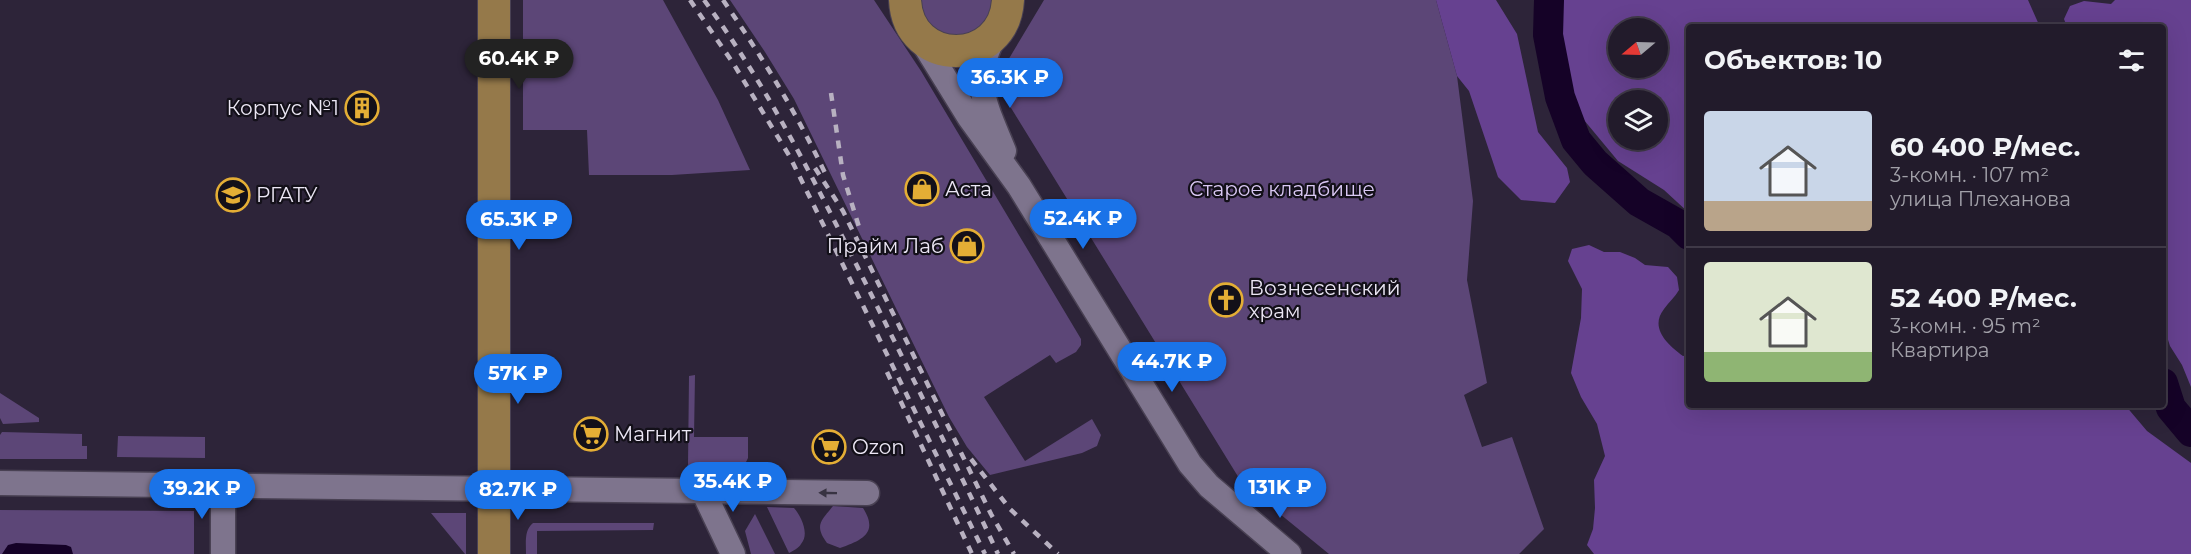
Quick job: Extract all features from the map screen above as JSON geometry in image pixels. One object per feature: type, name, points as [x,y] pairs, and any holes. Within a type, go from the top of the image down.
[{"type":"main road","points":[[494,0],[494,554]]},
{"type":"main road","points":[[907,14],[938,48],[960,52],[981,45],[1007,10]]},
{"type":"street","points":[[1007,10],[985,53],[981,78],[988,112],[1019,186]]},
{"type":"street","points":[[907,14],[969,117],[1019,186],[1198,475],[1289,554]]},
{"type":"street","points":[[0,483],[867,493]]},
{"type":"street","points":[[223,485],[223,554]]},
{"type":"street","points":[[703,491],[733,554]]},
{"type":"green space","points":[[523,0],[663,0],[718,100],[750,170],[672,175],[589,175],[587,130],[523,130]]},
{"type":"green space","points":[[730,0],[874,0],[921,71],[1081,339],[1081,345],[1076,352],[1056,363],[1050,355],[984,397],[1025,461],[1092,419],[1101,435],[1097,446],[1082,453],[990,475],[967,447],[949,417],[794,99]]},
{"type":"green space","points":[[919,0],[994,0],[991,16],[973,34],[947,36],[926,22]]},
{"type":"green space","name":"Старое кладбище","points":[[1044,0],[1436,0],[1457,76],[1473,201],[1467,280],[1487,383],[1464,395],[1482,447],[1512,437],[1544,529],[1519,554],[1329,554],[1242,483],[995,82]]},
{"type":"green space","points":[[695,375],[694,437],[748,437],[748,458],[745,464],[739,466],[688,465],[689,376]]},
{"type":"green space","points":[[0,393],[39,418],[39,422],[3,424],[0,418]]},
{"type":"green space","points":[[2,432],[82,434],[82,446],[87,446],[87,459],[0,459]]},
{"type":"green space","points":[[118,436],[205,437],[205,458],[117,457]]},
{"type":"green space","points":[[833,506],[863,508],[869,524],[866,534],[855,542],[840,548],[827,543],[820,527]]},
{"type":"green space","points":[[767,507],[794,508],[797,511],[804,525],[805,535],[804,540],[796,549],[789,553]]},
{"type":"green space","points":[[0,510],[194,511],[194,554],[0,554]]},
{"type":"green space","points":[[431,513],[466,513],[466,554],[465,554]]},
{"type":"green space","points":[[755,514],[775,554],[751,554],[745,531]]},
{"type":"green space","points":[[533,523],[654,523],[653,530],[537,531],[537,554],[526,554],[527,533]]},
{"type":"shaded area","points":[[1436,0],[1496,0],[1517,34],[1538,132],[1567,168],[1570,182],[1555,203],[1521,200],[1498,177],[1469,91],[1457,76]]},
{"type":"shaded area","points":[[1557,0],[2028,0],[2039,24],[1686,24],[1686,210],[1664,190],[1618,161],[1609,150],[1668,150],[1668,90],[1608,90],[1608,149],[1579,114],[1560,48]]},
{"type":"shaded area","points":[[2115,0],[2191,0],[2191,387],[2166,333],[2166,24],[2066,24],[2064,19],[2070,6],[2084,1],[2111,4]]},
{"type":"shaded area","points":[[1589,245],[1604,252],[1620,252],[1645,265],[1668,267],[1677,277],[1679,290],[1660,316],[1659,329],[1672,347],[1683,356],[1686,356],[1686,408],[2128,408],[2147,431],[2191,463],[2191,554],[1594,554],[1587,545],[1593,529],[1594,480],[1605,456],[1597,424],[1581,397],[1571,373],[1581,318],[1582,289],[1568,261],[1572,249]]},
{"type":"shaded area","points":[[16,543],[66,545],[71,547],[73,554],[2,554],[8,545]]},
{"type":"waterway","points":[[1549,0],[1548,35],[1560,97],[1576,140],[1595,163],[1639,202],[1678,224],[1686,232]]},
{"type":"waterway","points":[[2166,392],[2171,408],[2191,432]]},
{"type":"railway","points":[[690,0],[733,63],[790,157],[985,554]]},
{"type":"railway","points":[[704,0],[773,106],[813,180],[998,554]]},
{"type":"railway","points":[[723,0],[777,84],[825,173]]},
{"type":"railway","points":[[831,93],[843,175],[859,227]]},
{"type":"railway","points":[[815,168],[843,211],[991,514],[1014,554]]},
{"type":"railway","points":[[887,372],[972,554]]},
{"type":"railway","points":[[971,459],[1010,509],[1058,554]]},
{"type":"place","name":"Корпус №1","points":[[362,108]]},
{"type":"place","name":"Аста","points":[[922,189]]},
{"type":"place","name":"РГАТУ","points":[[233,195]]},
{"type":"place","name":"Прайм Лаб","points":[[967,246]]},
{"type":"place","name":"Вознесенский храм","points":[[1226,300]]},
{"type":"place","name":"Магнит","points":[[591,434]]},
{"type":"place","name":"Ozon","points":[[829,447]]}]
